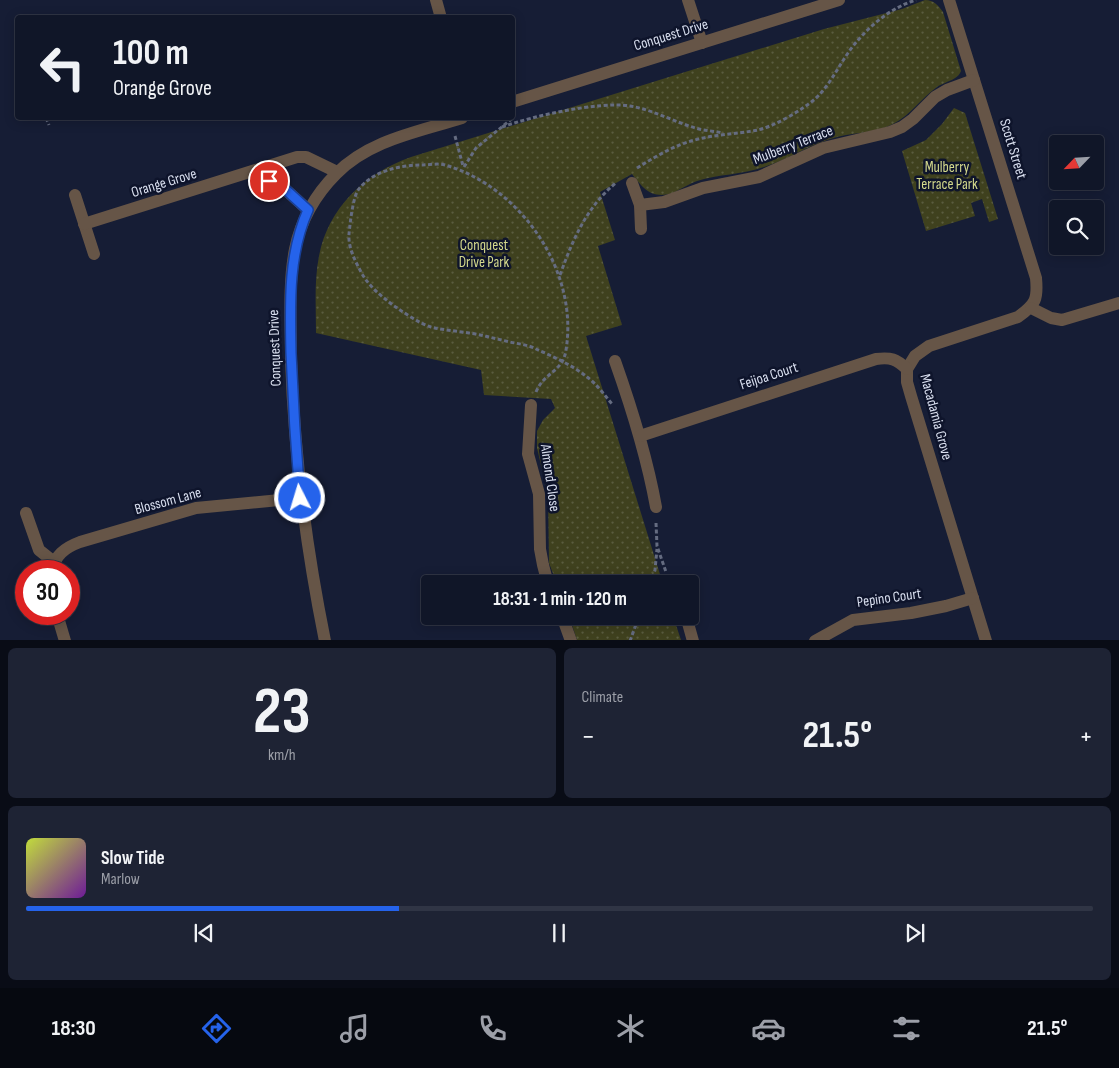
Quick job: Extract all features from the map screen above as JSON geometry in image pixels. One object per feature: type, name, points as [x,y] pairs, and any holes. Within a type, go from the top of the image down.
[{"type":"street","points":[[436,0],[440,15]]},
{"type":"street","points":[[688,0],[702,43]]},
{"type":"street","name":"Conquest Drive","points":[[515,101],[839,0]]},
{"type":"street","name":"Scott Street","points":[[949,0],[1036,278],[1036,300],[1031,308]]},
{"type":"street","name":"Mulberry Terrace","points":[[640,205],[664,202],[703,188],[759,177],[832,146],[890,132],[902,127],[913,119],[935,97],[946,90],[974,80]]},
{"type":"street","name":"Conquest Drive","points":[[325,640],[300,498],[294,435],[290,294],[295,249],[308,210],[324,186],[337,172],[368,149],[454,120]]},
{"type":"street","name":"Orange Grove","points":[[84,224],[298,157],[306,157],[337,172]]},
{"type":"street","points":[[253,172],[285,189],[308,210]]},
{"type":"street","points":[[627,180],[640,205],[641,229]]},
{"type":"street","points":[[75,195],[94,254]]},
{"type":"street","points":[[1031,308],[1051,318],[1062,320],[1119,303]]},
{"type":"street","name":"Macadamia Grove","points":[[986,640],[911,396],[907,382],[907,369],[915,356],[929,346],[1006,322],[1018,317],[1031,308]]},
{"type":"street","name":"Feijoa Court","points":[[640,436],[876,358],[889,358],[900,362],[907,369]]},
{"type":"street","points":[[615,361],[649,467],[656,507]]},
{"type":"street","name":"Almond Close","points":[[531,405],[528,454],[539,494],[540,549],[546,575]]},
{"type":"street","name":"Blossom Lane","points":[[56,560],[60,553],[80,542],[196,508],[300,498]]},
{"type":"street","name":"Blossom Lane","points":[[26,513],[39,550],[47,560]]},
{"type":"street","name":"Pepino Court","points":[[815,640],[853,620],[911,613],[973,598]]},
{"type":"street","points":[[60,625],[65,640]]},
{"type":"street","points":[[565,625],[571,640]]},
{"type":"street","points":[[689,625],[693,640]]},
{"type":"path","points":[[636,169],[660,154],[692,140],[725,133],[760,130],[789,116],[815,99],[834,78],[848,52],[869,28],[900,6],[916,0]]},
{"type":"path","points":[[502,127],[518,121],[595,107],[630,106],[670,117],[699,128],[725,133]]},
{"type":"path","points":[[47,120],[49,125]]},
{"type":"path","points":[[457,120],[466,174]]},
{"type":"path","points":[[464,167],[476,148],[511,120]]},
{"type":"path","points":[[531,405],[539,383],[563,363],[566,350],[568,328],[560,276],[547,248],[528,221],[501,194],[466,174],[444,165],[419,165],[396,168],[375,176],[357,190],[348,239],[353,257],[363,277],[376,292],[406,314],[430,327],[474,334],[534,348],[563,363],[588,377],[614,406]]},
{"type":"path","points":[[560,276],[572,242],[587,213],[611,186],[627,180]]},
{"type":"path","points":[[654,575],[657,546],[656,507]]},
{"type":"path","points":[[657,546],[667,575]]},
{"type":"path","points":[[630,640],[636,625]]},
{"type":"green space","name":"Conquest Drive Park","points":[[925,0],[936,3],[943,12],[961,71],[954,79],[931,91],[911,111],[893,124],[878,130],[830,139],[756,170],[697,181],[666,195],[657,195],[648,191],[632,174],[600,192],[615,240],[598,246],[622,325],[586,336],[660,575],[554,575],[549,563],[548,495],[537,448],[537,431],[543,420],[555,408],[551,399],[484,395],[481,370],[316,333],[316,275],[324,239],[340,208],[351,194],[378,172],[411,157],[824,29],[902,9]]},
{"type":"green space","name":"Mulberry Terrace Park","points":[[954,108],[965,113],[998,219],[989,222],[982,199],[971,203],[975,216],[926,231],[902,151],[926,140],[942,124]]},
{"type":"green space","points":[[572,625],[676,625],[681,640],[577,640]]},
{"type":"route","points":[[269,181],[285,189],[308,210],[295,249],[290,294],[294,435],[300,498]]}]
